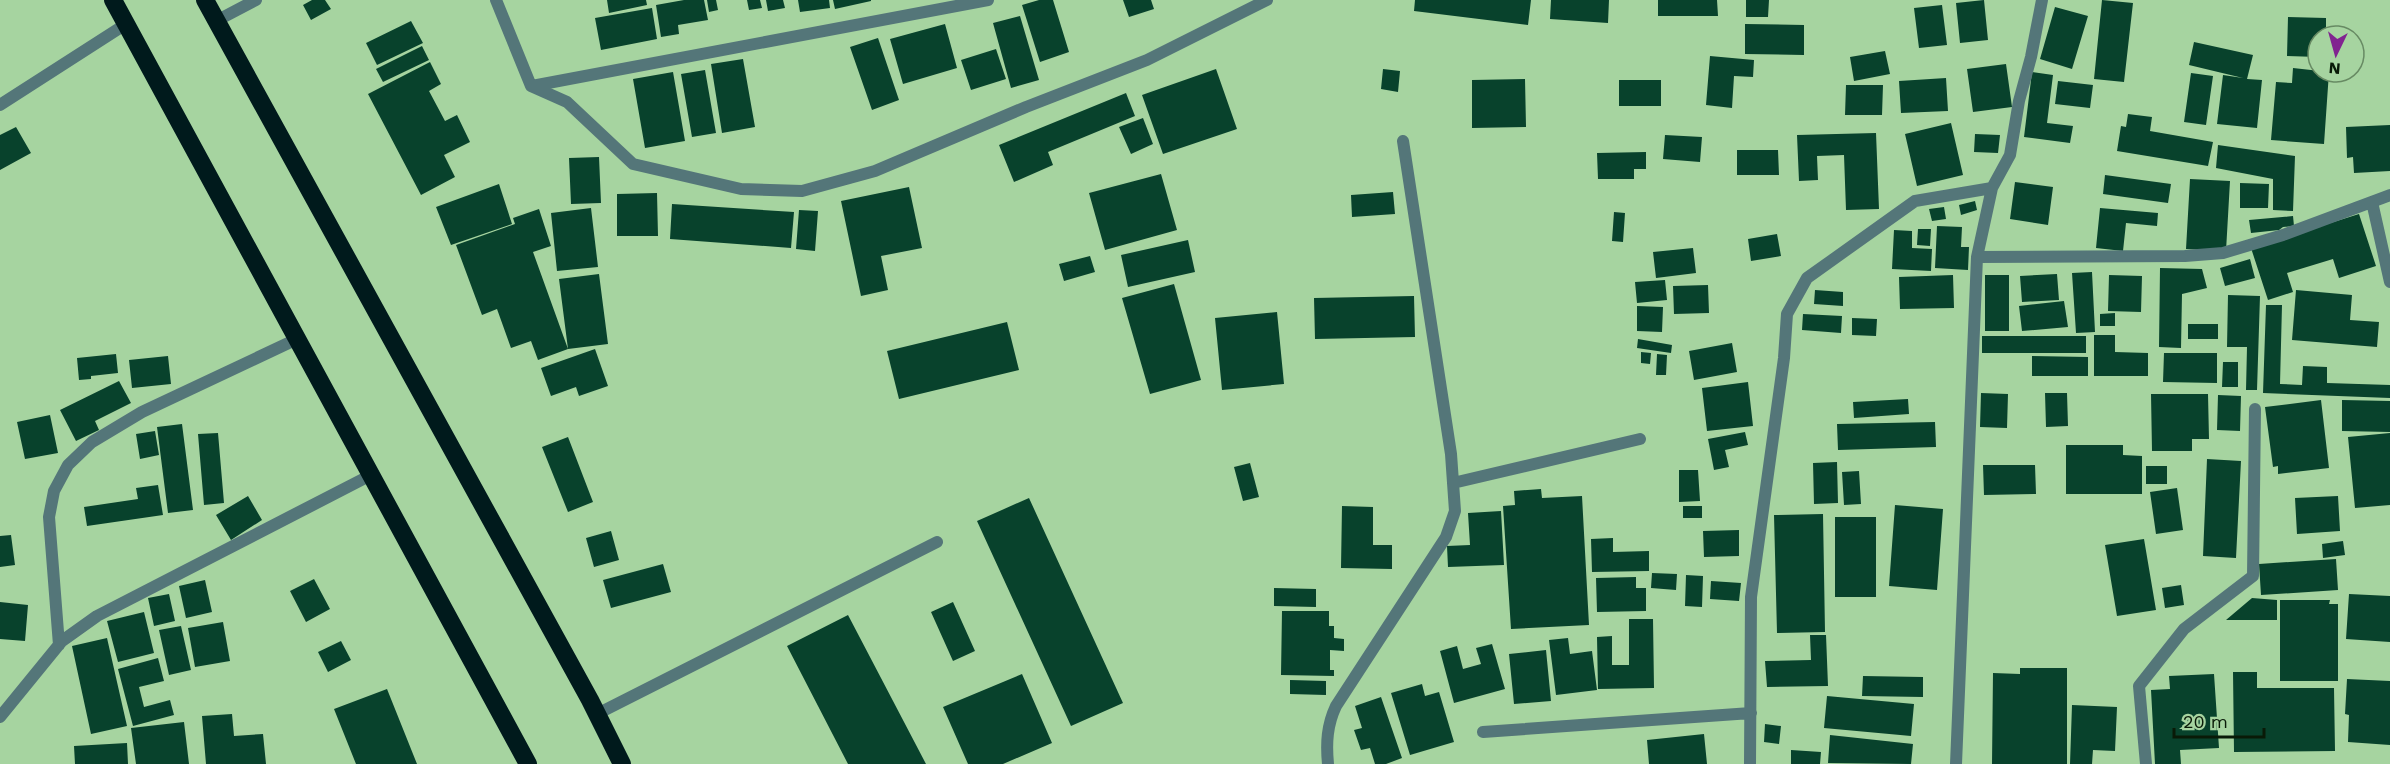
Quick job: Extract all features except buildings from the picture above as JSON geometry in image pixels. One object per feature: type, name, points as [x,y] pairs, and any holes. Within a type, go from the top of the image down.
[{"type":"highway","points":[[113,0],[528,764]]},
{"type":"highway","points":[[205,0],[597,714],[622,764]]},
{"type":"street","points":[[216,21],[256,0]]},
{"type":"street","points":[[496,0],[531,86],[567,102],[633,164],[741,189],[802,190],[875,171],[1026,107],[1147,60],[1267,0]]},
{"type":"street","points":[[531,86],[988,0]]},
{"type":"street","points":[[1956,764],[1977,257],[1992,188],[2010,155],[2019,101],[2031,57],[2042,0]]},
{"type":"street","points":[[0,105],[126,24]]},
{"type":"street","points":[[1328,764],[1326,746],[1332,714],[1446,537],[1455,511],[1451,454],[1402,141]]},
{"type":"street","points":[[1750,764],[1751,597],[1784,358],[1787,314],[1807,278],[1915,201],[1992,188]]},
{"type":"street","points":[[1977,257],[2223,254],[2283,235],[2390,195]]},
{"type":"street","points":[[2372,202],[2390,282]]},
{"type":"street","points":[[58,645],[49,517],[54,491],[68,465],[92,442],[142,411],[297,339]]},
{"type":"street","points":[[2146,764],[2139,686],[2184,629],[2253,576],[2255,409]]},
{"type":"street","points":[[1453,483],[1640,439]]},
{"type":"street","points":[[0,717],[58,645],[97,616],[371,474]]},
{"type":"street","points":[[597,714],[937,542]]},
{"type":"street","points":[[1483,732],[1751,713]]}]
